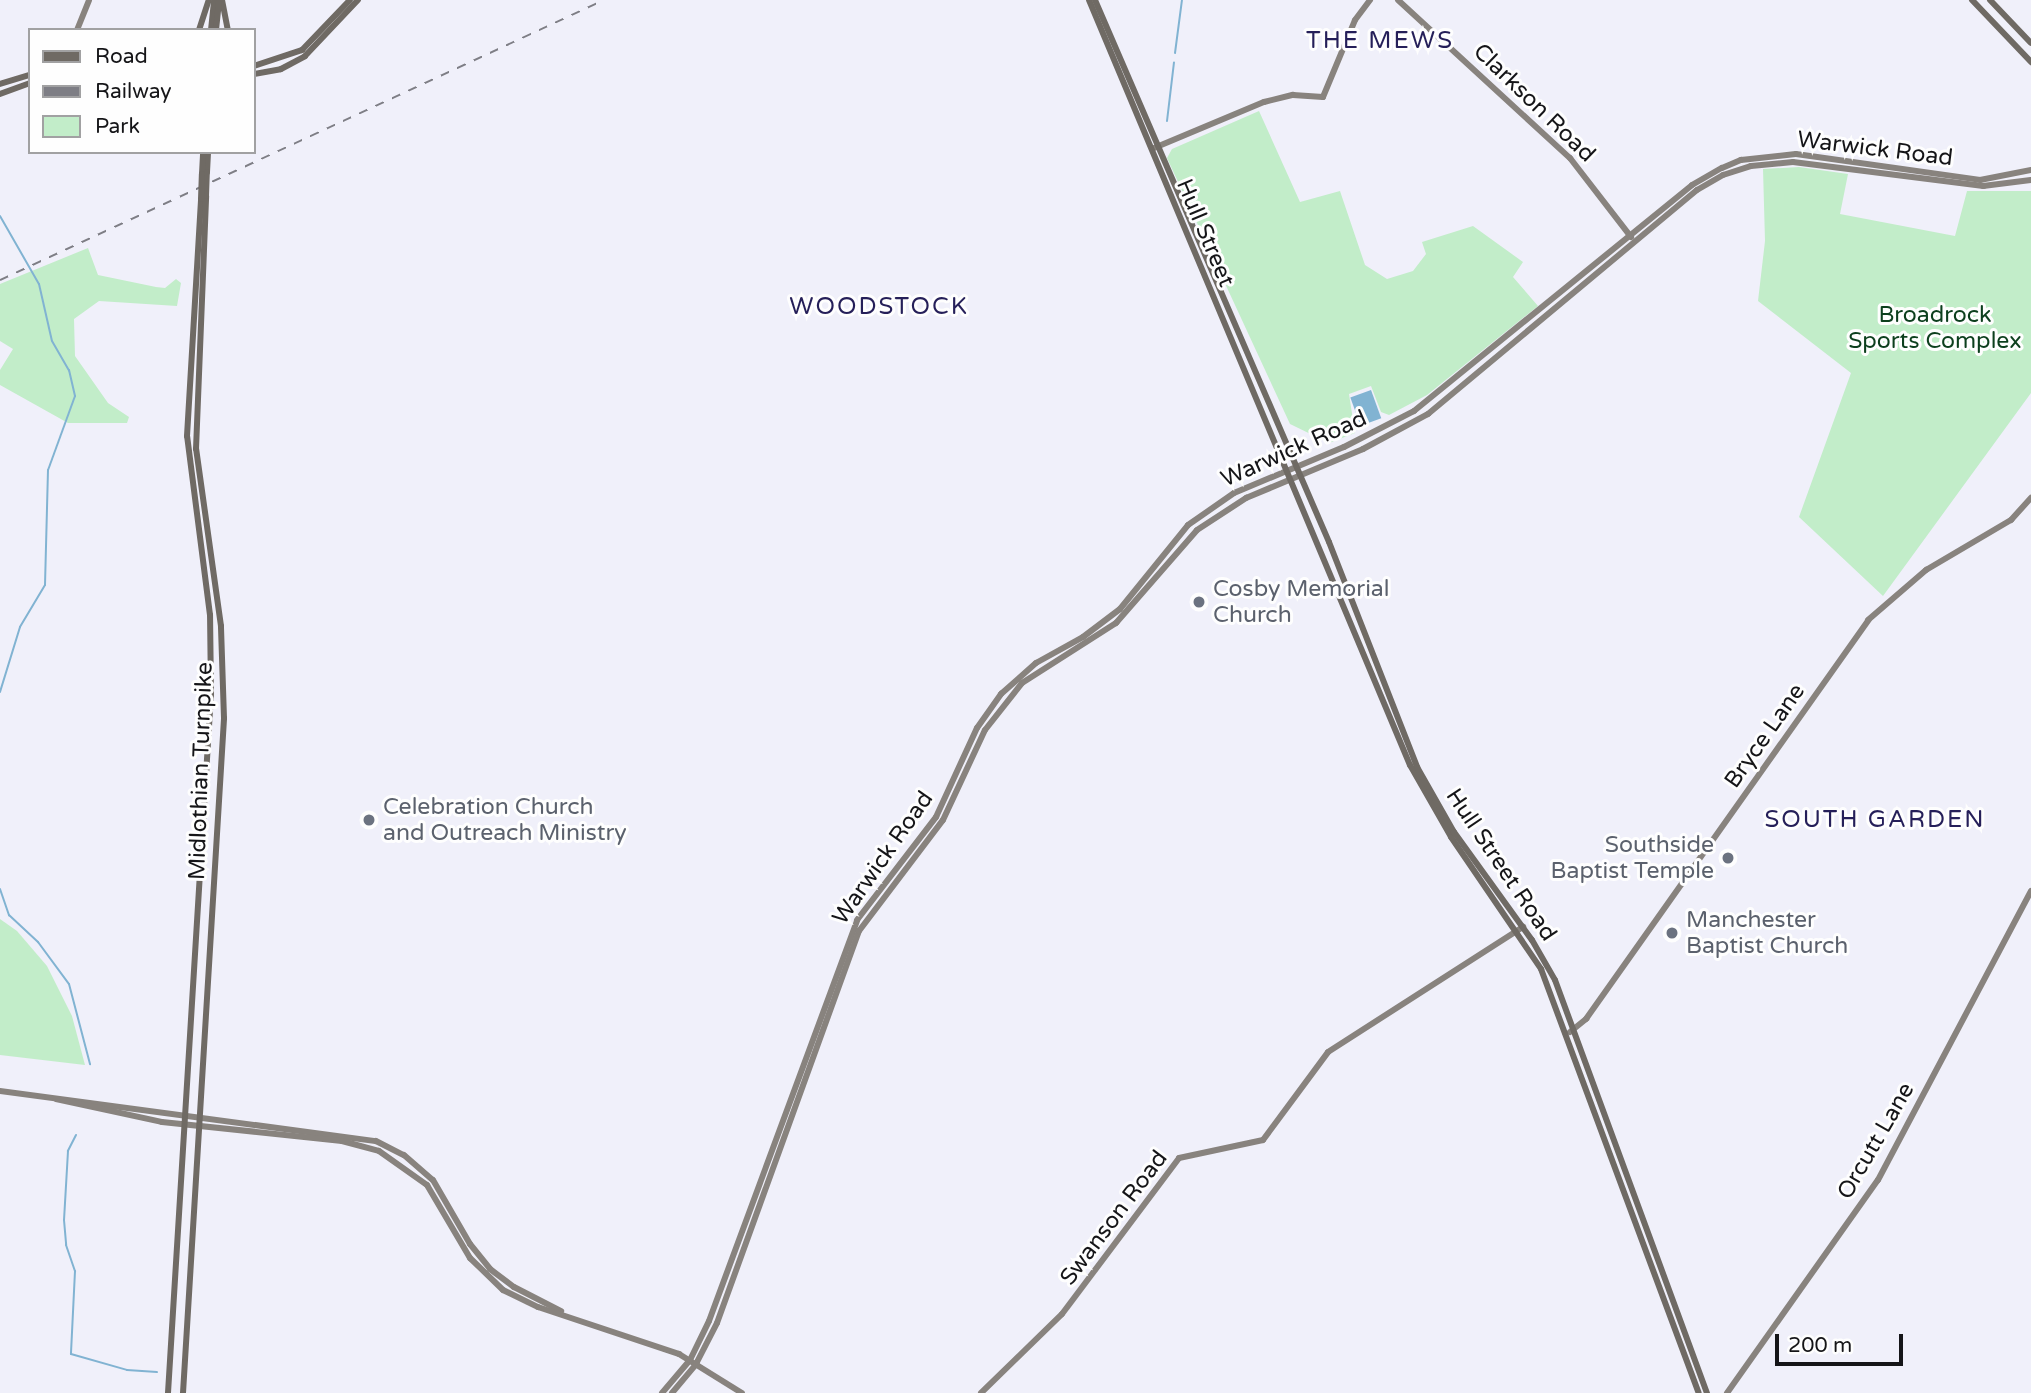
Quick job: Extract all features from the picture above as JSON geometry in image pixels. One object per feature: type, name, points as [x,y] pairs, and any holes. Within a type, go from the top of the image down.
[{"type":"main road","points":[[78,28],[89,0]]},
{"type":"main road","points":[[200,28],[216,0]]},
{"type":"main road","points":[[214,28],[216,0]]},
{"type":"main road","points":[[216,0],[227,28]]},
{"type":"main road","points":[[256,66],[287,58],[312,43],[350,0]]},
{"type":"main road","points":[[256,74],[281,69],[305,56],[358,0]]},
{"type":"main road","name":"Hull Street","points":[[1089,0],[1289,480]]},
{"type":"main road","name":"Hull Street","points":[[1095,0],[1252,363]]},
{"type":"main road","points":[[1151,150],[1264,102],[1293,95],[1323,97],[1355,20],[1370,0]]},
{"type":"main road","name":"Clarkson Road","points":[[1398,0],[1570,158],[1632,239]]},
{"type":"main road","points":[[1972,0],[2031,62]]},
{"type":"main road","points":[[1990,0],[2031,43]]},
{"type":"main road","points":[[0,84],[28,76]]},
{"type":"main road","points":[[0,94],[28,84]]},
{"type":"main road","points":[[205,154],[205,169]]},
{"type":"main road","points":[[205,154],[205,169]]},
{"type":"main road","name":"Warwick Road","points":[[672,1393],[717,1323],[859,931],[943,820],[992,718],[1035,673],[1116,623],[1197,530],[1246,498],[1375,443],[1428,414],[1692,185],[1722,167],[1774,155],[1980,180],[2031,170]]},
{"type":"main road","name":"Warwick Road","points":[[662,1393],[693,1362],[754,1202],[850,933],[875,894],[936,817],[982,719],[1023,672],[1097,629],[1120,609],[1169,546],[1203,513],[1285,470],[1374,433],[1413,411],[1632,239],[1697,190],[1723,175],[1772,162],[1983,186],[2031,180]]},
{"type":"main road","name":"Midlothian Turnpike","points":[[168,1393],[211,678],[209,615],[188,444],[205,169]]},
{"type":"main road","name":"Midlothian Turnpike","points":[[183,1393],[225,710],[221,626],[195,432],[203,197]]},
{"type":"main road","name":"Hull Street Road","points":[[1252,363],[1301,476],[1417,767],[1454,832],[1520,928],[1570,1032],[1707,1393]]},
{"type":"main road","name":"Hull Street Road","points":[[1289,480],[1414,773],[1451,837],[1520,928]]},
{"type":"main road","name":"Bryce Lane","points":[[1570,1032],[1588,1016],[1868,620],[1926,570],[2003,526],[2031,498]]},
{"type":"main road","name":"Orcutt Lane","points":[[1727,1393],[1878,1180],[2031,891]]},
{"type":"main road","name":"Swanson Road","points":[[981,1393],[1062,1314],[1178,1159],[1261,1142],[1328,1052],[1520,928]]},
{"type":"main road","name":"Hull Street Road","points":[[1570,1032],[1699,1393]]},
{"type":"main road","points":[[0,1091],[185,1121],[199,1127],[327,1136]]},
{"type":"main road","points":[[185,1121],[199,1119],[327,1136],[372,1148],[405,1165],[437,1198],[466,1252],[485,1275],[523,1301],[562,1311],[693,1362],[742,1393]]},
{"type":"green space","points":[[1259,111],[1300,202],[1340,191],[1365,265],[1387,279],[1413,271],[1426,254],[1422,242],[1473,226],[1523,262],[1513,277],[1538,306],[1427,395],[1389,415],[1381,412],[1371,386],[1349,394],[1355,433],[1329,443],[1290,424],[1167,158],[1172,149]]},
{"type":"green space","name":"Broadrock Sports Complex","points":[[1799,167],[1848,174],[1840,214],[1955,236],[1967,191],[2031,191],[2031,393],[1883,596],[1799,517],[1851,373],[1758,301],[1765,241],[1763,169]]},
{"type":"green space","points":[[88,248],[98,275],[165,288],[176,279],[181,283],[177,306],[99,301],[74,319],[75,356],[108,403],[129,417],[127,423],[68,423],[0,385],[0,370],[13,349],[0,341],[0,284]]},
{"type":"green space","points":[[0,919],[17,931],[47,966],[72,1016],[85,1065],[0,1055]]},
{"type":"water","points":[[1371,390],[1381,418],[1361,426],[1350,398]]},
{"type":"waterway","points":[[1175,53],[1182,0]]},
{"type":"waterway","points":[[1167,121],[1174,62]]},
{"type":"waterway","points":[[0,216],[39,284],[52,341],[69,370],[75,396],[48,470],[45,585],[20,627],[0,692]]},
{"type":"waterway","points":[[0,889],[9,915],[38,942],[69,984],[90,1064]]},
{"type":"waterway","points":[[76,1135],[68,1151],[64,1220],[66,1245],[75,1271],[71,1354],[127,1370],[157,1372]]},
{"type":"railway","points":[[0,280],[604,0]]},
{"type":"place","name":"Cosby Memorial Church","points":[[1199,602]]},
{"type":"place","name":"Celebration Church and Outreach Ministry","points":[[369,820]]},
{"type":"place","name":"Southside Baptist Temple","points":[[1728,858]]},
{"type":"place","name":"Manchester Baptist Church","points":[[1672,933]]},
{"type":"district","name":"THE MEWS","points":[[1380,41]]},
{"type":"district","name":"WOODSTOCK","points":[[879,307]]},
{"type":"district","name":"SOUTH GARDEN","points":[[1875,820]]}]
